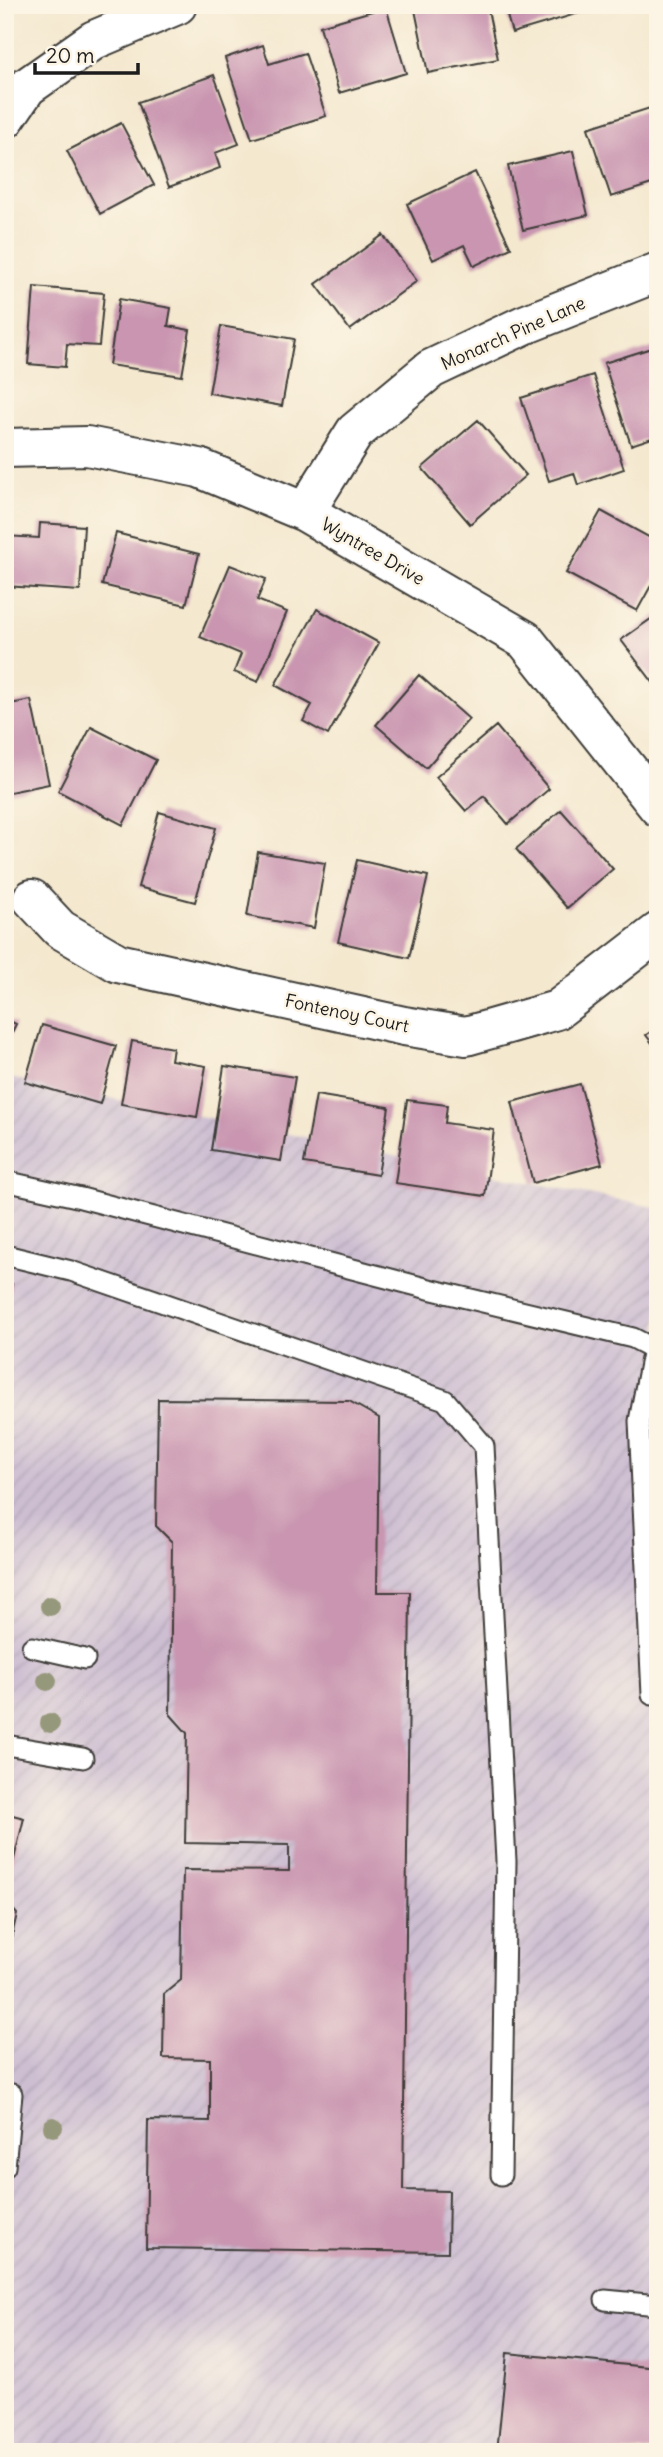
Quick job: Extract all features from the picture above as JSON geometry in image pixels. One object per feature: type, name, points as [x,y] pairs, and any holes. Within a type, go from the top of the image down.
[{"type":"street","points":[[5,119],[27,87],[94,40],[177,5]]},
{"type":"street","name":"Monarch Pine Lane","points":[[305,512],[355,432],[431,369],[524,325],[658,272]]},
{"type":"street","name":"Wyntree Drive","points":[[5,448],[87,446],[199,468],[305,512],[525,640],[658,807]]},
{"type":"street","name":"Fontenoy Court","points":[[32,899],[60,929],[118,963],[404,1026],[466,1035],[557,1010],[658,932]]},
{"type":"lane","points":[[5,1181],[633,1338],[655,1349],[639,1421],[652,1695]]},
{"type":"lane","points":[[5,1255],[71,1272],[444,1400],[484,1446],[506,1861],[501,2175]]},
{"type":"lane","points":[[32,1647],[85,1659]]},
{"type":"lane","points":[[6,1745],[83,1758]]},
{"type":"lane","points":[[5,2167],[12,2094]]},
{"type":"lane","points":[[605,2300],[658,2305]]},
{"type":"shaded area","points":[[5,1077],[658,1208],[658,2452],[5,2452]]},
{"type":"building","points":[[414,5],[487,5],[498,59],[428,73]]},
{"type":"building","points":[[504,5],[591,5],[593,9],[512,33]]},
{"type":"building","points":[[386,7],[406,73],[339,93],[320,26]]},
{"type":"building","points":[[263,45],[269,64],[305,53],[326,116],[252,139],[225,58]]},
{"type":"building","points":[[214,75],[239,144],[215,153],[220,168],[169,187],[138,102]]},
{"type":"building","points":[[656,106],[658,182],[611,197],[588,128]]},
{"type":"building","points":[[121,123],[154,185],[100,214],[67,151]]},
{"type":"building","points":[[573,151],[588,215],[523,230],[508,166]]},
{"type":"building","points":[[475,172],[511,248],[474,266],[464,245],[433,260],[407,204]]},
{"type":"building","points":[[383,235],[417,281],[350,330],[316,284]]},
{"type":"building","points":[[34,287],[104,293],[99,346],[67,344],[65,367],[28,364]]},
{"type":"building","points":[[119,299],[171,308],[168,326],[190,330],[182,376],[109,365]]},
{"type":"building","points":[[221,326],[294,339],[282,406],[209,393]]},
{"type":"building","points":[[658,346],[658,436],[631,445],[604,363]]},
{"type":"building","points":[[593,375],[624,469],[578,485],[574,473],[549,481],[521,398]]},
{"type":"building","points":[[478,420],[526,475],[470,524],[422,468]]},
{"type":"building","points":[[601,511],[658,542],[658,573],[637,611],[566,573]]},
{"type":"building","points":[[40,523],[84,526],[80,591],[5,586],[5,536],[39,538]]},
{"type":"building","points":[[116,533],[199,554],[186,605],[102,585]]},
{"type":"building","points":[[230,565],[266,579],[257,600],[287,612],[258,682],[234,672],[241,654],[200,637]]},
{"type":"building","points":[[317,609],[379,643],[328,735],[303,721],[312,705],[275,685]]},
{"type":"building","points":[[658,614],[658,689],[621,640]]},
{"type":"building","points":[[419,675],[469,719],[426,768],[376,725]]},
{"type":"building","points":[[31,700],[49,784],[5,793],[5,705]]},
{"type":"building","points":[[496,726],[549,789],[508,824],[484,796],[466,811],[436,777]]},
{"type":"building","points":[[91,727],[156,760],[123,825],[58,791]]},
{"type":"building","points":[[561,810],[613,869],[567,908],[516,849]]},
{"type":"building","points":[[159,812],[216,828],[195,902],[138,887]]},
{"type":"building","points":[[258,852],[325,863],[314,928],[247,916]]},
{"type":"building","points":[[357,860],[428,876],[409,958],[338,942]]},
{"type":"building","points":[[5,1019],[16,1024],[5,1047]]},
{"type":"building","points":[[42,1025],[116,1046],[100,1104],[25,1082]]},
{"type":"building","points":[[658,1027],[658,1051],[646,1035]]},
{"type":"building","points":[[132,1041],[173,1048],[171,1060],[206,1066],[197,1117],[121,1104]]},
{"type":"building","points":[[224,1066],[295,1077],[281,1161],[211,1150]]},
{"type":"building","points":[[580,1084],[602,1164],[533,1183],[512,1102]]},
{"type":"building","points":[[316,1095],[389,1107],[378,1175],[304,1163]]},
{"type":"building","points":[[407,1100],[447,1105],[445,1123],[494,1130],[485,1196],[395,1183]]},
{"type":"building","points":[[5,1282],[12,1284],[6,1307],[5,1307]]},
{"type":"building","points":[[158,1399],[349,1401],[379,1418],[377,1592],[410,1592],[403,2190],[449,2191],[448,2252],[146,2248],[148,2120],[210,2121],[210,2059],[163,2058],[164,1994],[181,1980],[183,1870],[289,1871],[289,1845],[185,1843],[187,1733],[170,1714],[172,1542],[156,1526]]},
{"type":"building","points":[[5,1813],[24,1818],[6,1892],[5,1891]]},
{"type":"building","points":[[5,1900],[17,1914],[6,1961],[5,1960]]},
{"type":"building","points":[[507,2353],[658,2368],[658,2452],[497,2452]]}]
